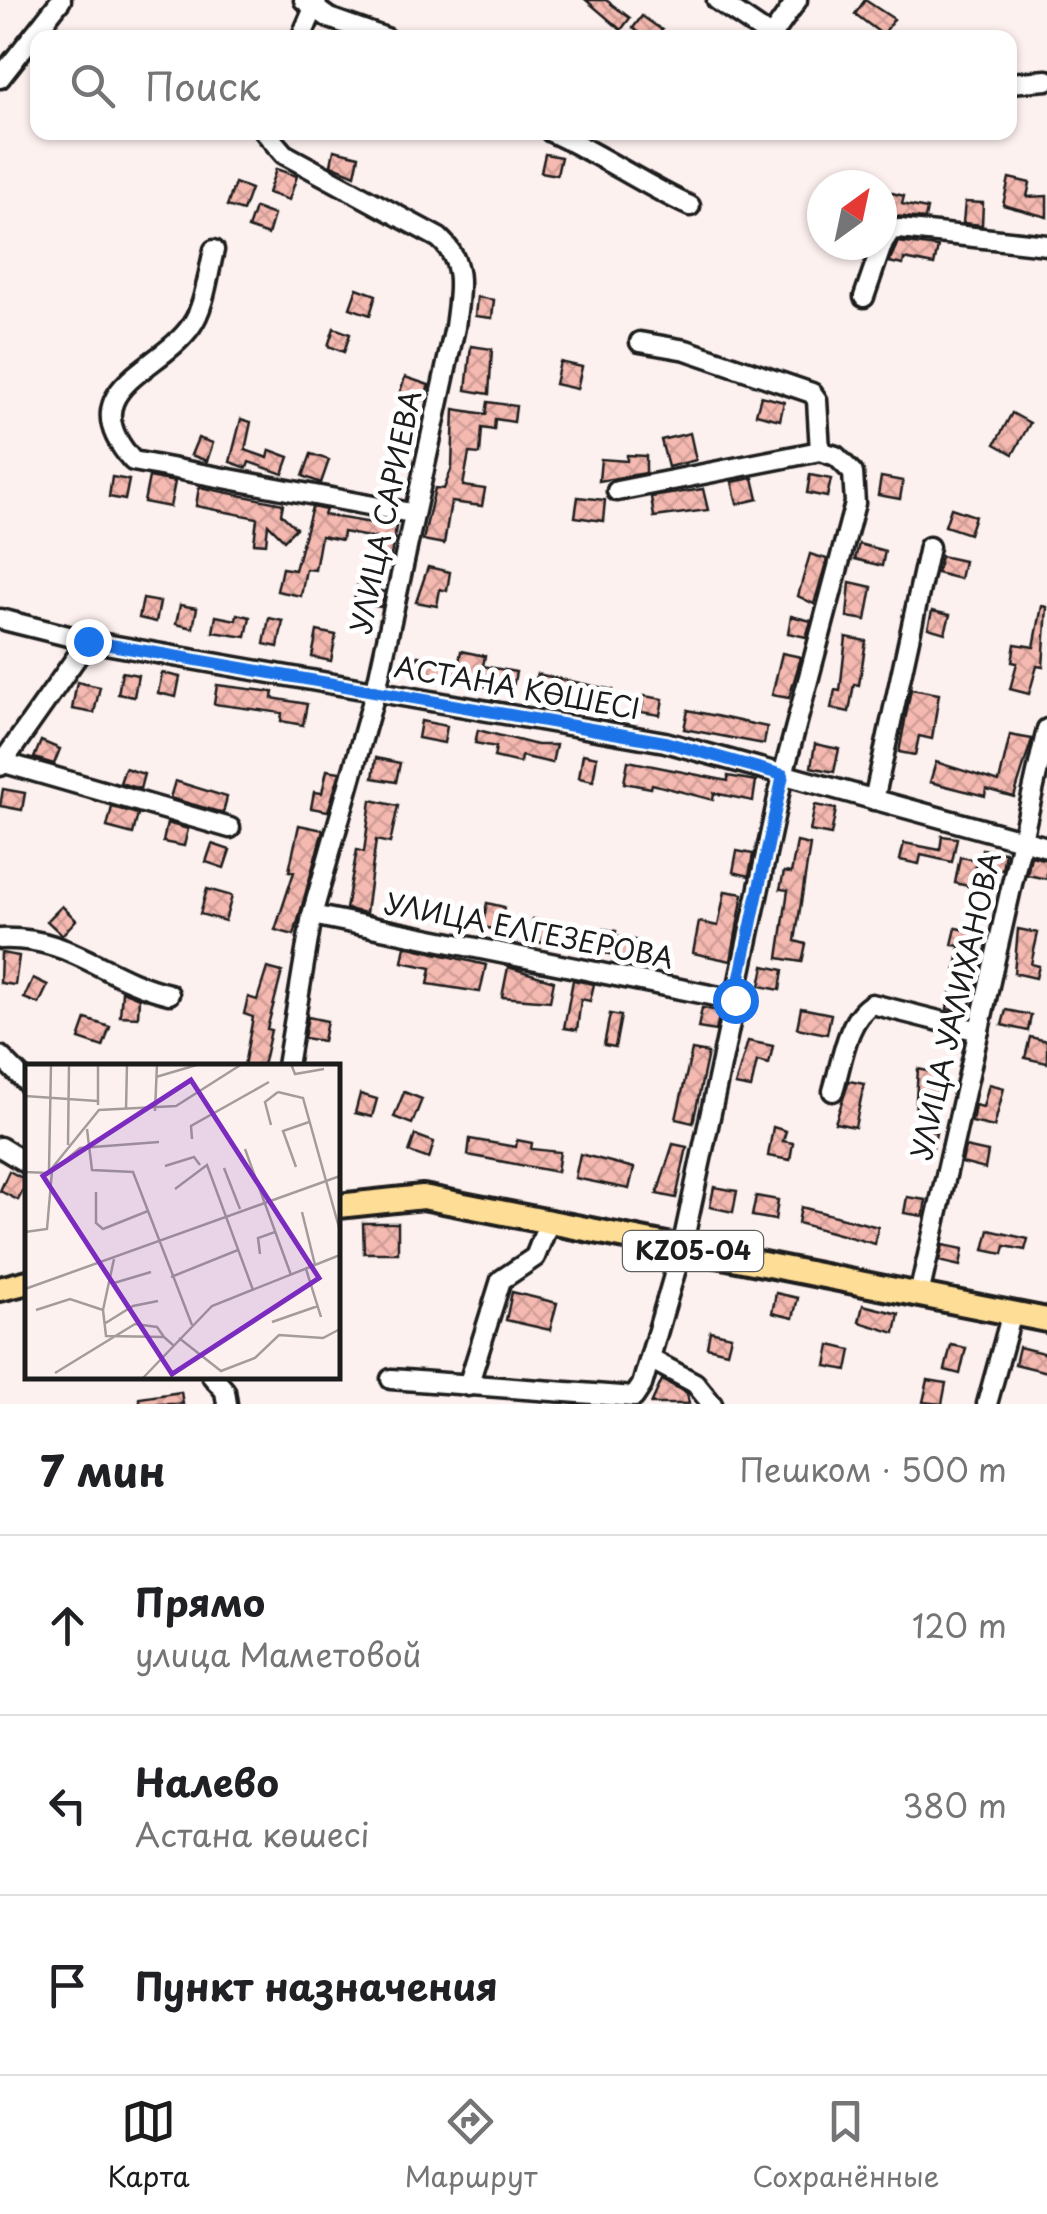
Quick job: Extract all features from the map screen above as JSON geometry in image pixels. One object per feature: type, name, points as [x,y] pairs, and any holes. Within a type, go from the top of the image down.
[{"type":"main road","name":"KZ05-04","points":[[340,1206],[423,1198],[1047,1320]]},
{"type":"main road","points":[[0,1289],[25,1283]]},
{"type":"street","points":[[38,30],[62,0]]},
{"type":"street","points":[[717,0],[762,30]]},
{"type":"street","points":[[777,30],[796,0]]},
{"type":"street","points":[[304,30],[312,3],[369,30]]},
{"type":"street","points":[[0,78],[30,40]]},
{"type":"street","points":[[1017,82],[1047,80]]},
{"type":"street","name":"УЛИЦА САРИЕВА","points":[[272,140],[284,154],[439,238],[461,272],[455,327],[411,513],[376,690],[312,915],[287,1064]]},
{"type":"street","points":[[568,140],[617,164],[641,184],[690,206]]},
{"type":"street","points":[[897,229],[1047,245]]},
{"type":"street","points":[[214,250],[189,330],[124,382],[112,405],[112,424],[128,456],[133,461],[411,513]]},
{"type":"street","points":[[864,296],[877,260]]},
{"type":"street","points":[[640,342],[686,350],[812,393],[817,400],[820,450]]},
{"type":"street","points":[[391,1380],[634,1397],[650,1359],[682,1248],[783,775],[855,503],[852,472],[836,456],[820,450],[617,490]]},
{"type":"street","points":[[874,800],[930,547]]},
{"type":"street","name":"АСТАНА КӨШЕСІ","points":[[0,619],[88,641],[665,742],[1047,848]]},
{"type":"street","points":[[88,641],[2,764],[230,828]]},
{"type":"street","name":"УЛИЦА УАЛИХАНОВА","points":[[920,1295],[1047,729]]},
{"type":"street","name":"УЛИЦА ЕЛГЕЗЕРОВА","points":[[312,915],[735,1000]]},
{"type":"street","points":[[0,939],[30,938],[66,946],[138,987],[169,994]]},
{"type":"street","points":[[833,1090],[853,1025],[861,1010],[872,1004],[979,1031]]},
{"type":"street","points":[[0,1056],[25,1081]]},
{"type":"street","points":[[0,1147],[25,1162]]},
{"type":"street","points":[[468,1386],[501,1280],[535,1257],[549,1222]]},
{"type":"street","points":[[987,1404],[1012,1314]]},
{"type":"street","points":[[650,1359],[695,1384],[712,1404]]},
{"type":"street","points":[[215,1379],[226,1392],[228,1404]]},
{"type":"building","points":[[586,0],[606,0],[630,18],[621,30]]},
{"type":"building","points":[[865,0],[894,19],[886,30],[876,30],[855,14]]},
{"type":"building","points":[[642,16],[662,30],[636,30],[633,28]]},
{"type":"building","points":[[334,150],[359,156],[355,175],[331,165]]},
{"type":"building","points":[[545,154],[561,157],[557,175],[541,172]]},
{"type":"building","points":[[276,169],[297,176],[289,200],[268,193]]},
{"type":"building","points":[[1009,178],[1030,183],[1027,197],[1047,196],[1047,217],[1003,205]]},
{"type":"building","points":[[235,183],[251,189],[243,211],[227,206]]},
{"type":"building","points":[[897,194],[904,196],[902,204],[927,209],[925,219],[897,216]]},
{"type":"building","points":[[965,202],[983,203],[982,225],[963,223]]},
{"type":"building","points":[[255,208],[274,215],[268,235],[248,228]]},
{"type":"building","points":[[897,244],[938,247],[934,265],[904,259],[903,265],[889,262],[897,260]]},
{"type":"building","points":[[357,288],[376,295],[370,315],[350,308]]},
{"type":"building","points":[[477,297],[494,300],[492,318],[475,316]]},
{"type":"building","points":[[334,328],[350,334],[344,352],[328,346]]},
{"type":"building","points":[[471,346],[492,349],[489,394],[466,390]]},
{"type":"building","points":[[560,362],[582,367],[577,389],[555,384]]},
{"type":"building","points":[[405,377],[429,385],[423,400],[400,392]]},
{"type":"building","points":[[761,396],[784,402],[780,420],[756,414]]},
{"type":"building","points":[[488,402],[516,406],[514,422],[495,419],[494,430],[482,428],[480,454],[469,453],[463,486],[485,489],[482,506],[451,502],[444,544],[423,540],[435,488],[444,489],[452,467],[454,409],[486,414]]},
{"type":"building","points":[[1012,413],[1030,423],[1013,454],[995,444]]},
{"type":"building","points":[[241,419],[251,422],[245,450],[268,458],[270,450],[289,457],[283,474],[249,462],[247,468],[230,462]]},
{"type":"building","points":[[690,433],[696,460],[668,467],[661,440]]},
{"type":"building","points":[[198,438],[213,443],[207,461],[191,455]]},
{"type":"building","points":[[311,454],[329,460],[321,483],[303,476]]},
{"type":"building","points":[[627,455],[646,456],[646,473],[599,481],[601,459],[627,461]]},
{"type":"building","points":[[810,475],[831,479],[827,497],[807,493]]},
{"type":"building","points":[[112,477],[129,480],[125,500],[109,497]]},
{"type":"building","points":[[149,477],[175,482],[170,507],[144,502]]},
{"type":"building","points":[[881,477],[903,481],[900,499],[878,495]]},
{"type":"building","points":[[753,478],[758,499],[737,504],[732,482]]},
{"type":"building","points":[[199,487],[283,504],[281,514],[296,528],[284,540],[268,524],[266,544],[254,543],[257,518],[196,506]]},
{"type":"building","points":[[703,489],[708,510],[654,517],[651,497]]},
{"type":"building","points":[[578,497],[605,500],[603,521],[575,517]]},
{"type":"building","points":[[312,507],[326,510],[324,515],[396,527],[391,556],[376,553],[379,539],[343,532],[342,540],[321,536],[315,570],[306,569],[301,596],[277,591],[282,568],[295,570]]},
{"type":"building","points":[[951,508],[975,516],[969,534],[945,526]]},
{"type":"building","points":[[859,544],[885,551],[882,566],[855,559]]},
{"type":"building","points":[[810,554],[827,559],[814,604],[798,596]]},
{"type":"building","points":[[941,556],[964,561],[960,579],[937,573]]},
{"type":"building","points":[[428,567],[450,572],[447,591],[440,589],[437,606],[416,602]]},
{"type":"building","points":[[850,582],[872,587],[866,620],[847,617]]},
{"type":"building","points":[[357,586],[385,592],[381,607],[354,602]]},
{"type":"building","points":[[143,599],[160,602],[156,622],[139,618]]},
{"type":"building","points":[[180,605],[197,608],[193,628],[176,624]]},
{"type":"building","points":[[1042,606],[1047,607],[1043,667],[1037,666],[1029,694],[1010,689],[1017,663],[1012,662],[1015,644],[1034,647]]},
{"type":"building","points":[[932,611],[950,615],[945,633],[928,628]]},
{"type":"building","points":[[237,614],[250,617],[246,637],[213,632],[216,616],[236,620]]},
{"type":"building","points":[[791,616],[811,621],[806,637],[788,633]]},
{"type":"building","points":[[269,618],[283,621],[278,647],[264,644]]},
{"type":"building","points":[[317,631],[336,635],[331,661],[312,657]]},
{"type":"building","points":[[846,637],[866,641],[859,685],[854,684],[849,712],[831,708],[835,690],[840,691]]},
{"type":"building","points":[[461,651],[485,656],[483,666],[516,672],[512,692],[415,672],[418,656],[459,663]]},
{"type":"building","points":[[782,653],[801,657],[789,698],[772,695]]},
{"type":"building","points":[[122,672],[138,675],[134,697],[118,694]]},
{"type":"building","points":[[162,673],[180,677],[176,697],[158,693]]},
{"type":"building","points":[[537,674],[613,690],[609,709],[564,704],[565,698],[534,692]]},
{"type":"building","points":[[77,682],[100,687],[94,713],[72,709]]},
{"type":"building","points":[[217,685],[273,692],[272,698],[307,704],[303,725],[281,721],[282,713],[214,704]]},
{"type":"building","points":[[911,689],[939,694],[932,739],[919,736],[915,755],[899,752]]},
{"type":"building","points":[[644,696],[663,699],[660,715],[641,712]]},
{"type":"building","points":[[688,710],[767,727],[764,744],[684,729]]},
{"type":"building","points":[[421,721],[447,726],[444,743],[418,738]]},
{"type":"building","points":[[478,730],[537,745],[556,745],[552,763],[521,756],[520,763],[494,757],[496,747],[475,743]]},
{"type":"building","points":[[1010,735],[1032,739],[1014,797],[986,789],[985,796],[930,782],[936,762],[999,782]]},
{"type":"building","points":[[41,741],[60,749],[54,764],[34,758]]},
{"type":"building","points":[[815,744],[839,749],[834,772],[811,767]]},
{"type":"building","points":[[583,754],[597,757],[593,781],[579,778]]},
{"type":"building","points":[[376,758],[400,763],[396,782],[373,778]]},
{"type":"building","points":[[628,761],[728,781],[728,776],[756,781],[753,801],[714,793],[713,800],[652,784],[651,788],[624,783]]},
{"type":"building","points":[[125,768],[144,774],[140,789],[120,783]]},
{"type":"building","points":[[327,770],[340,772],[328,811],[311,808],[314,792],[322,793]]},
{"type":"building","points":[[175,781],[227,797],[223,813],[170,798]]},
{"type":"building","points":[[3,789],[25,793],[22,810],[0,806]]},
{"type":"building","points":[[371,800],[398,806],[390,843],[376,840],[366,913],[346,909],[357,850],[364,852]]},
{"type":"building","points":[[815,805],[836,809],[831,835],[810,831]]},
{"type":"building","points":[[112,807],[138,814],[133,834],[107,827]]},
{"type":"building","points":[[167,823],[188,829],[184,846],[163,842]]},
{"type":"building","points":[[299,825],[323,830],[294,935],[275,930],[294,872],[289,871]]},
{"type":"building","points":[[942,836],[957,838],[952,862],[921,855],[919,864],[900,860],[904,843],[940,850]]},
{"type":"building","points":[[797,842],[810,845],[795,941],[806,944],[802,962],[778,958],[788,890],[780,889],[784,872],[791,873]]},
{"type":"building","points":[[212,844],[230,850],[224,868],[206,862]]},
{"type":"building","points":[[982,849],[1005,852],[1002,870],[980,867]]},
{"type":"building","points":[[737,851],[753,854],[749,876],[733,872]]},
{"type":"building","points":[[1031,856],[1047,860],[1047,879],[1027,875]]},
{"type":"building","points":[[960,857],[977,860],[972,887],[955,883]]},
{"type":"building","points":[[207,889],[232,896],[225,921],[200,914]]},
{"type":"building","points":[[725,891],[743,894],[731,961],[693,953],[699,922],[718,926]]},
{"type":"building","points":[[487,903],[504,907],[500,930],[482,927]]},
{"type":"building","points":[[62,906],[76,920],[62,935],[47,921]]},
{"type":"building","points":[[533,919],[590,932],[592,927],[616,931],[615,936],[643,942],[639,961],[549,940],[548,944],[529,940]]},
{"type":"building","points":[[956,928],[977,932],[973,976],[955,973],[960,946],[952,945]]},
{"type":"building","points":[[1018,929],[1038,933],[1031,964],[1039,966],[1036,978],[1014,973]]},
{"type":"building","points":[[405,946],[486,965],[480,992],[428,984],[431,968],[402,962]]},
{"type":"building","points":[[1,953],[19,956],[15,985],[0,983]]},
{"type":"building","points":[[764,966],[783,970],[780,990],[760,986]]},
{"type":"building","points":[[508,967],[554,981],[550,1001],[502,997]]},
{"type":"building","points":[[267,968],[282,972],[267,1029],[271,1030],[263,1064],[244,1064],[253,1017],[244,1014],[248,997],[257,1000]]},
{"type":"building","points":[[33,978],[48,985],[39,1004],[24,998]]},
{"type":"building","points":[[573,980],[594,984],[590,1001],[581,999],[577,1030],[564,1028]]},
{"type":"building","points":[[122,991],[139,998],[138,1017],[120,1016]]},
{"type":"building","points":[[950,993],[972,997],[968,1013],[947,1009]]},
{"type":"building","points":[[702,1008],[720,1011],[716,1031],[698,1028]]},
{"type":"building","points":[[801,1008],[831,1014],[827,1034],[797,1028]]},
{"type":"building","points":[[1006,1010],[1031,1015],[1028,1031],[1002,1025]]},
{"type":"building","points":[[610,1014],[621,1016],[615,1047],[604,1045]]},
{"type":"building","points":[[308,1017],[327,1021],[323,1041],[304,1038]]},
{"type":"building","points":[[86,1019],[110,1027],[103,1047],[79,1039]]},
{"type":"building","points":[[1030,1037],[1047,1041],[1047,1063],[1025,1058]]},
{"type":"building","points":[[748,1041],[773,1046],[769,1064],[757,1061],[751,1088],[735,1085]]},
{"type":"building","points":[[692,1050],[708,1053],[693,1123],[676,1119]]},
{"type":"building","points":[[918,1069],[941,1074],[930,1131],[936,1132],[933,1147],[916,1143],[921,1116],[915,1115]]},
{"type":"building","points":[[849,1081],[864,1084],[855,1127],[835,1123]]},
{"type":"building","points":[[989,1084],[1004,1088],[994,1127],[972,1122],[975,1105],[983,1107]]},
{"type":"building","points":[[404,1092],[422,1099],[412,1124],[394,1117]]},
{"type":"building","points":[[360,1094],[377,1099],[372,1117],[355,1113]]},
{"type":"building","points":[[773,1127],[786,1131],[783,1141],[793,1143],[790,1160],[768,1156]]},
{"type":"building","points":[[415,1135],[434,1142],[429,1159],[409,1152]]},
{"type":"building","points":[[470,1139],[516,1147],[517,1140],[532,1143],[531,1149],[560,1152],[557,1172],[468,1155]]},
{"type":"building","points":[[673,1144],[687,1147],[676,1198],[657,1194]]},
{"type":"building","points":[[965,1147],[988,1152],[985,1169],[962,1163]]},
{"type":"building","points":[[580,1154],[634,1168],[629,1189],[575,1178]]},
{"type":"building","points":[[9,1171],[25,1179],[18,1200],[0,1191]]},
{"type":"building","points":[[714,1187],[737,1191],[733,1212],[710,1207]]},
{"type":"building","points":[[756,1196],[778,1200],[775,1220],[752,1216]]},
{"type":"building","points":[[907,1197],[926,1200],[923,1216],[904,1213]]},
{"type":"building","points":[[801,1207],[878,1227],[875,1244],[798,1223]]},
{"type":"building","points":[[363,1223],[398,1223],[398,1253],[364,1253]]},
{"type":"building","points":[[989,1230],[1028,1239],[1025,1250],[1005,1246],[1003,1254],[984,1250]]},
{"type":"building","points":[[943,1245],[963,1249],[960,1266],[939,1261]]},
{"type":"building","points":[[512,1292],[557,1303],[550,1330],[506,1320]]},
{"type":"building","points":[[776,1293],[798,1298],[793,1318],[772,1313]]},
{"type":"building","points":[[863,1305],[899,1314],[895,1333],[859,1322]]},
{"type":"building","points":[[710,1331],[731,1336],[727,1352],[707,1347]]},
{"type":"building","points":[[830,1345],[851,1350],[847,1370],[826,1366]]},
{"type":"building","points":[[951,1345],[966,1348],[960,1374],[945,1370]]},
{"type":"building","points":[[1019,1347],[1047,1354],[1047,1372],[1015,1364]]},
{"type":"building","points":[[662,1380],[687,1393],[689,1404],[651,1404]]},
{"type":"building","points":[[928,1380],[946,1383],[942,1404],[923,1402]]},
{"type":"building","points":[[181,1392],[183,1404],[140,1404],[140,1398]]},
{"type":"route","points":[[88,641],[665,742],[783,775],[735,1000]]}]
